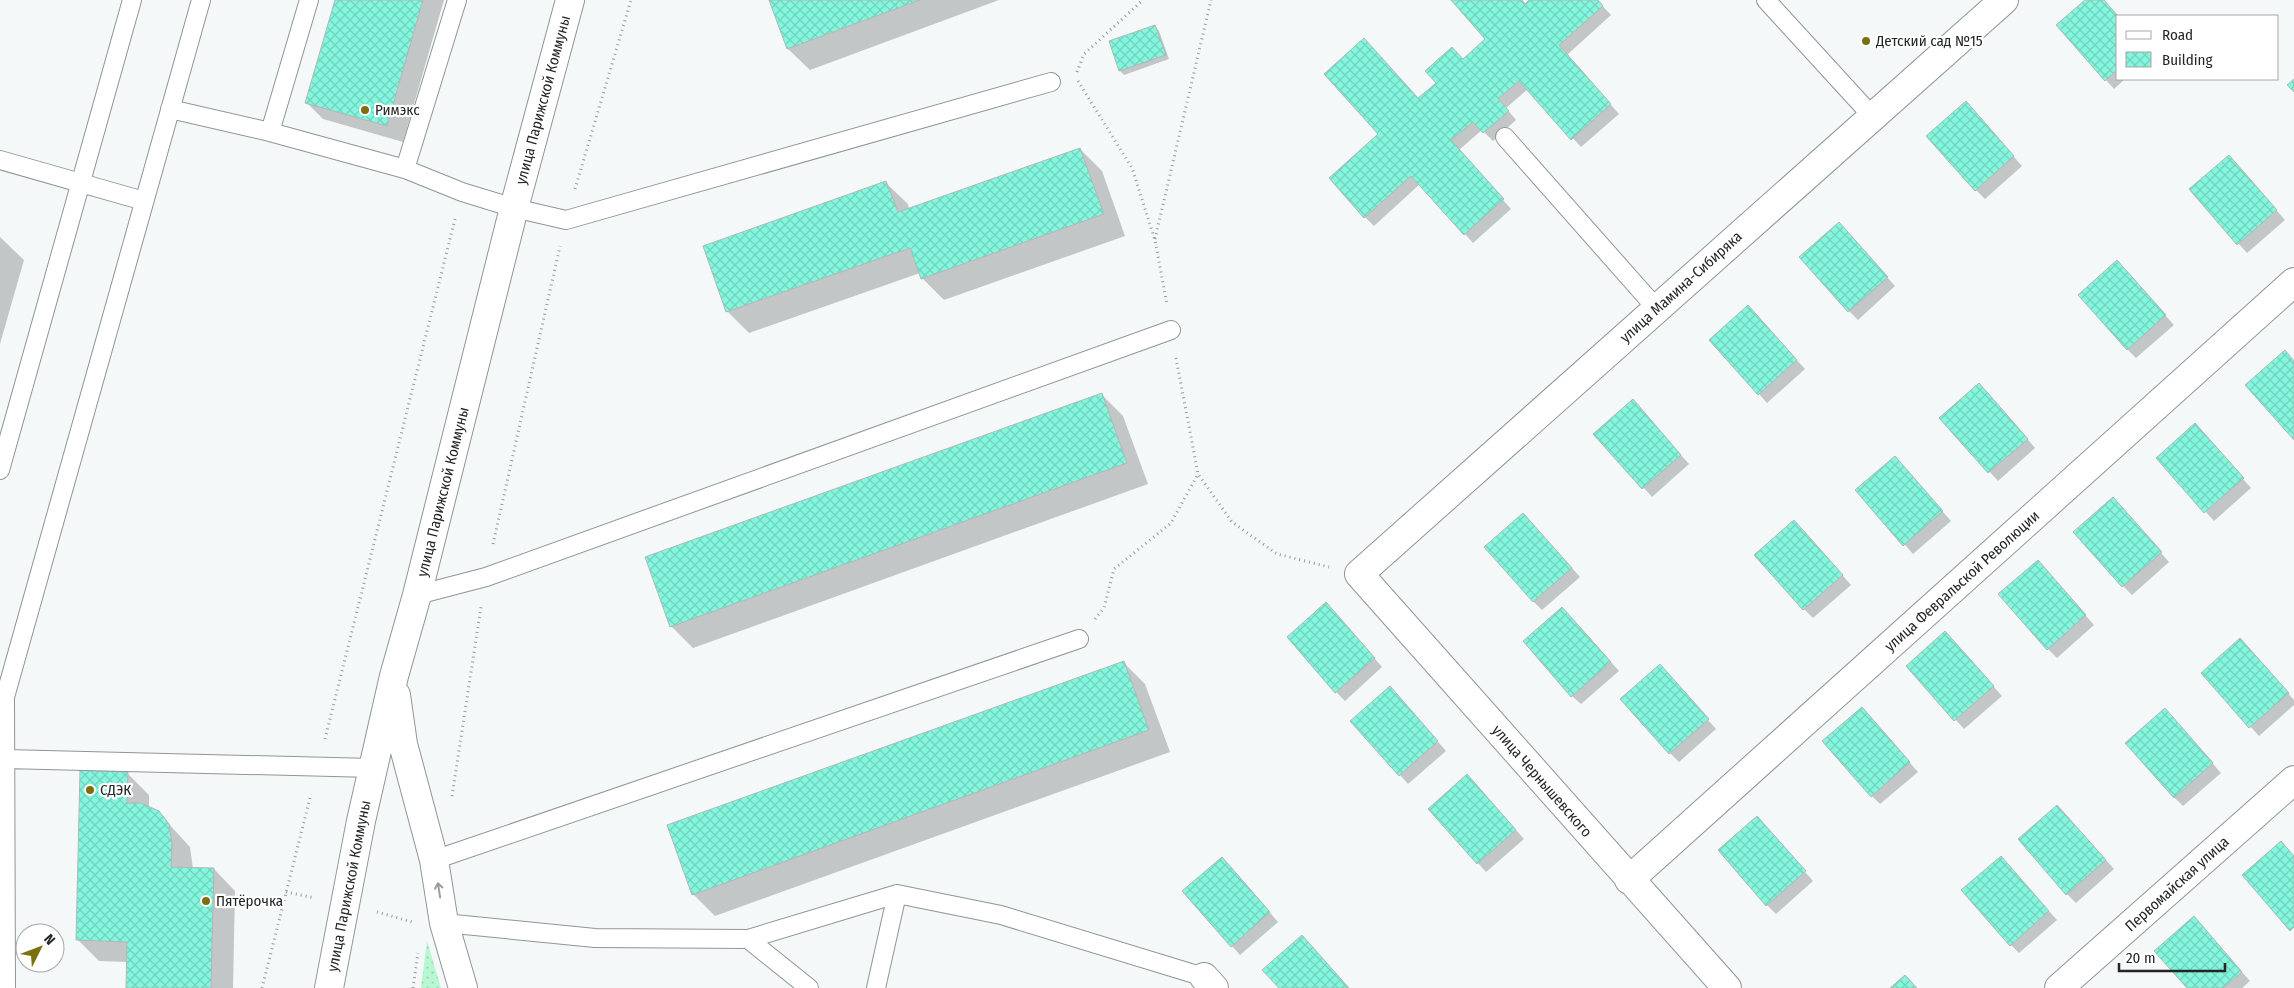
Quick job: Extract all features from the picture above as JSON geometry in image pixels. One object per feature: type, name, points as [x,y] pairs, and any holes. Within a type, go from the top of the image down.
[{"type":"street","name":"улица Парижской Коммуны","points":[[329,988],[361,822],[394,676],[417,595],[514,208],[570,0]]},
{"type":"street","name":"улица Мамина-Сибиряка","points":[[1359,574],[2004,0]]},
{"type":"street","name":"улица Февральской Революции","points":[[1629,880],[2294,282]]},
{"type":"street","name":"улица Чернышевского","points":[[1359,574],[1727,988]]},
{"type":"street","points":[[394,676],[403,744],[434,860],[444,923],[463,988]]},
{"type":"street","name":"Первомайская улица","points":[[2060,988],[2294,780]]},
{"type":"lane","points":[[0,470],[132,0]]},
{"type":"lane","points":[[6,988],[3,969],[5,759],[2,697],[201,0]]},
{"type":"lane","points":[[270,132],[309,0]]},
{"type":"lane","points":[[406,169],[457,0]]},
{"type":"lane","points":[[1766,0],[1873,116]]},
{"type":"lane","points":[[170,109],[270,132],[406,169],[462,192],[514,208],[566,220],[1051,82]]},
{"type":"lane","points":[[1505,137],[1657,309]]},
{"type":"lane","points":[[0,160],[144,200]]},
{"type":"lane","points":[[417,595],[486,577],[1171,330]]},
{"type":"lane","points":[[434,860],[1079,639]]},
{"type":"lane","points":[[5,759],[374,768]]},
{"type":"lane","points":[[444,923],[595,938],[748,939],[897,894],[1001,914],[1209,982]]},
{"type":"lane","points":[[876,988],[897,894]]},
{"type":"lane","points":[[748,939],[809,988]]},
{"type":"path","points":[[451,802],[486,577],[566,220],[631,0]]},
{"type":"path","points":[[1051,82],[1075,76],[1084,54],[1143,0]]},
{"type":"path","points":[[1155,240],[1211,0]]},
{"type":"path","points":[[262,988],[462,192]]},
{"type":"path","points":[[1104,608],[1114,569],[1171,523],[1198,474]]},
{"type":"path","points":[[1277,554],[1359,574]]},
{"type":"path","points":[[413,988],[418,952]]},
{"type":"green space","points":[[427,941],[441,988],[421,988]]},
{"type":"building","points":[[335,0],[423,0],[387,126],[305,103]]},
{"type":"building","points":[[769,0],[920,0],[787,49]]},
{"type":"building","points":[[1451,0],[1522,0],[1525,4],[1529,0],[1598,0],[1603,6],[1559,45],[1611,104],[1571,140],[1519,81],[1498,99],[1509,111],[1483,133],[1473,122],[1451,140],[1504,199],[1464,235],[1411,176],[1364,218],[1329,178],[1378,134],[1324,74],[1364,38],[1418,98],[1436,83],[1425,71],[1452,47],[1463,59],[1485,39]]},
{"type":"building","points":[[2085,0],[2104,0],[2117,15],[2116,71],[2105,81],[2056,25]]},
{"type":"building","points":[[1155,25],[1166,55],[1119,71],[1109,41]]},
{"type":"building","points":[[2294,79],[2294,92],[2287,85]]},
{"type":"building","points":[[1966,101],[2014,156],[1975,191],[1926,136]]},
{"type":"building","points":[[1080,148],[1104,214],[921,279],[910,248],[726,312],[703,246],[886,181],[898,212]]},
{"type":"building","points":[[2229,155],[2277,210],[2237,245],[2189,189]]},
{"type":"building","points":[[1839,222],[1888,277],[1848,312],[1799,257]]},
{"type":"building","points":[[2117,260],[2166,315],[2127,350],[2078,295]]},
{"type":"building","points":[[1748,305],[1797,360],[1758,395],[1709,340]]},
{"type":"building","points":[[2285,350],[2294,361],[2294,440],[2245,385]]},
{"type":"building","points":[[1979,383],[2028,439],[1988,473],[1939,418]]},
{"type":"building","points":[[1102,393],[1127,463],[670,627],[645,557]]},
{"type":"building","points":[[1633,399],[1681,455],[1642,489],[1593,434]]},
{"type":"building","points":[[2195,423],[2244,478],[2204,513],[2156,458]]},
{"type":"building","points":[[1895,456],[1943,511],[1903,546],[1855,490]]},
{"type":"building","points":[[2113,497],[2162,552],[2122,587],[2073,532]]},
{"type":"building","points":[[1523,513],[1572,568],[1533,602],[1484,547]]},
{"type":"building","points":[[1794,520],[1843,575],[1803,610],[1754,555]]},
{"type":"building","points":[[2038,560],[2086,615],[2047,650],[1998,594]]},
{"type":"building","points":[[1326,602],[1375,658],[1335,693],[1287,637]]},
{"type":"building","points":[[1562,607],[1611,662],[1571,697],[1523,641]]},
{"type":"building","points":[[1945,631],[1994,686],[1954,721],[1906,666]]},
{"type":"building","points":[[2240,638],[2289,693],[2249,728],[2201,673]]},
{"type":"building","points":[[1124,661],[1149,730],[692,895],[667,825]]},
{"type":"building","points":[[1660,664],[1709,719],[1669,754],[1620,699]]},
{"type":"building","points":[[1390,686],[1438,741],[1399,776],[1350,721]]},
{"type":"building","points":[[1862,707],[1910,762],[1871,797],[1822,741]]},
{"type":"building","points":[[2165,708],[2213,763],[2174,798],[2125,743]]},
{"type":"building","points":[[80,770],[128,772],[127,803],[141,803],[159,811],[169,824],[172,844],[171,867],[214,868],[211,988],[126,988],[127,942],[76,940]]},
{"type":"building","points":[[1467,774],[1516,830],[1477,864],[1428,809]]},
{"type":"building","points":[[2057,805],[2106,860],[2066,895],[2018,839]]},
{"type":"building","points":[[1757,816],[1806,871],[1766,906],[1718,850]]},
{"type":"building","points":[[2281,841],[2294,856],[2294,927],[2290,931],[2242,875]]},
{"type":"building","points":[[2001,856],[2049,911],[2010,946],[1961,890]]},
{"type":"building","points":[[1222,857],[1270,912],[1231,947],[1182,891]]},
{"type":"building","points":[[2194,916],[2242,972],[2223,988],[2187,988],[2154,951]]},
{"type":"building","points":[[1302,935],[1349,988],[1279,988],[1262,970]]},
{"type":"building","points":[[1905,975],[1917,988],[1890,988]]},
{"type":"place","name":"Детский сад №15","points":[[1866,41]]},
{"type":"place","name":"Римэкс","points":[[365,110]]},
{"type":"place","name":"СДЭК","points":[[90,790]]},
{"type":"place","name":"Пятёрочка","points":[[206,901]]}]
